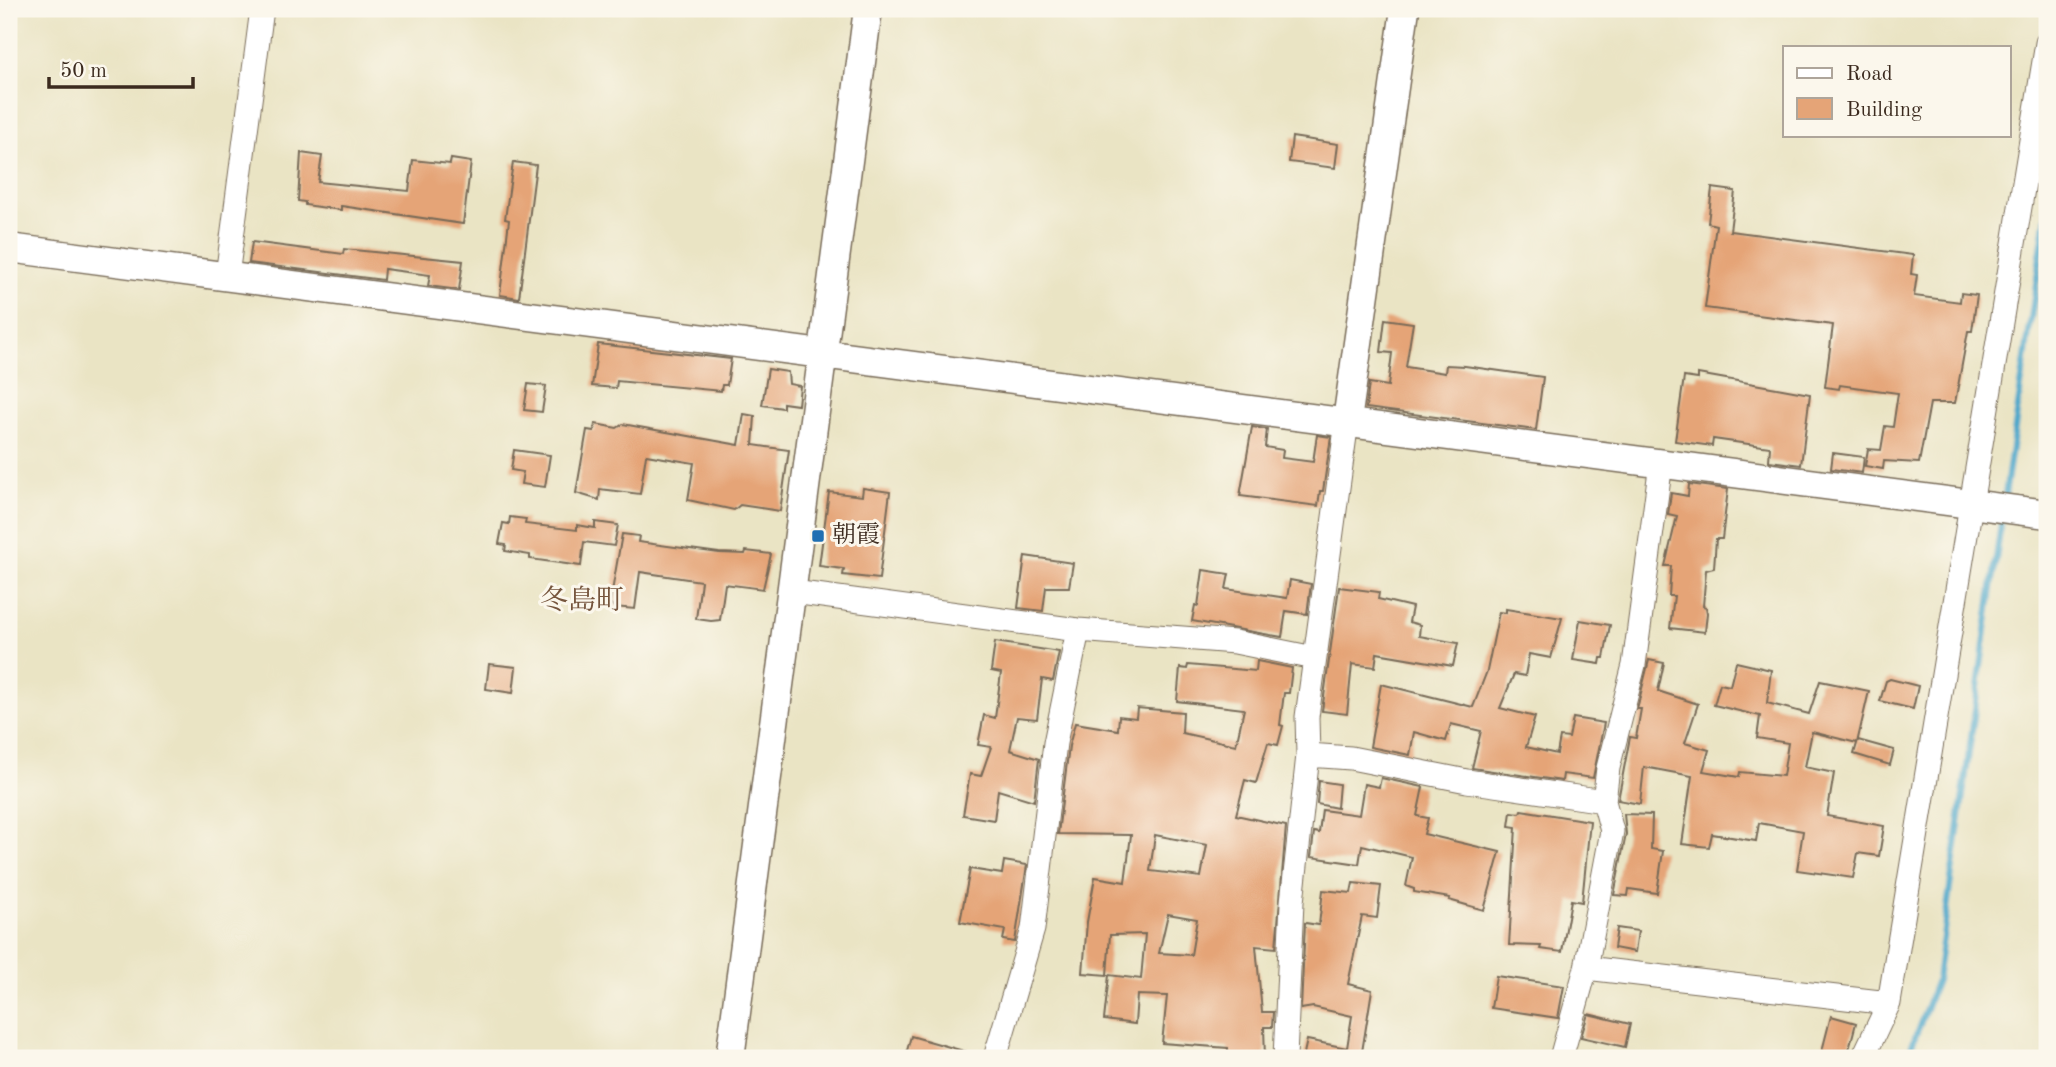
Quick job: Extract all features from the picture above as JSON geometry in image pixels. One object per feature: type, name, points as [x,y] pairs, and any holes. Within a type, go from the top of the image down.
[{"type":"street","points":[[227,276],[262,9]]},
{"type":"street","points":[[730,1058],[868,9]]},
{"type":"street","points":[[1285,1058],[1292,902],[1308,755],[1307,717],[1405,9]]},
{"type":"street","points":[[1863,1058],[1889,1003],[1986,505],[2047,43]]},
{"type":"street","points":[[9,248],[2047,514]]},
{"type":"street","points":[[1560,1058],[1586,968],[1612,831],[1604,801],[1608,768],[1634,665],[1661,463]]},
{"type":"street","points":[[793,592],[1078,630],[1235,642],[1314,658]]},
{"type":"street","points":[[995,1058],[1033,929],[1055,743],[1078,630]]},
{"type":"street","points":[[1308,755],[1350,758],[1467,782],[1604,801]]},
{"type":"street","points":[[1586,968],[1889,1003]]},
{"type":"building","points":[[1292,137],[1338,144],[1335,168],[1289,162]]},
{"type":"building","points":[[301,153],[322,156],[318,182],[409,191],[413,160],[450,164],[451,159],[471,162],[463,224],[341,206],[341,210],[305,205],[305,202],[298,201]]},
{"type":"building","points":[[513,162],[536,165],[519,298],[500,295],[509,220],[505,219]]},
{"type":"building","points":[[1712,188],[1735,191],[1730,231],[1913,255],[1911,274],[1917,275],[1914,296],[1960,302],[1961,293],[1977,295],[1972,331],[1968,331],[1955,403],[1930,403],[1919,463],[1884,461],[1883,469],[1865,466],[1868,449],[1881,450],[1885,426],[1893,427],[1898,393],[1840,385],[1839,389],[1825,387],[1833,325],[1705,308],[1716,225],[1708,223]]},
{"type":"building","points":[[252,242],[343,254],[344,249],[463,261],[459,290],[428,286],[430,275],[384,269],[383,280],[249,263]]},
{"type":"building","points":[[1385,319],[1413,323],[1406,367],[1445,373],[1446,365],[1465,366],[1543,377],[1536,430],[1366,408],[1369,383],[1388,386],[1392,353],[1381,352]]},
{"type":"building","points":[[598,344],[731,359],[727,385],[722,385],[721,391],[617,381],[616,388],[592,386]]},
{"type":"building","points":[[768,369],[788,372],[789,384],[800,386],[798,405],[783,403],[783,408],[762,405]]},
{"type":"building","points":[[1698,374],[1810,394],[1801,465],[1769,461],[1770,447],[1713,439],[1712,446],[1675,441],[1684,377],[1698,379]]},
{"type":"building","points":[[528,384],[546,386],[542,412],[524,410]]},
{"type":"building","points":[[744,414],[755,416],[753,445],[789,450],[780,511],[740,505],[734,510],[688,500],[694,463],[646,455],[640,494],[600,489],[599,500],[576,493],[587,430],[594,431],[595,424],[617,428],[623,424],[739,445]]},
{"type":"building","points":[[1252,427],[1267,429],[1265,447],[1283,450],[1282,458],[1313,462],[1317,435],[1331,437],[1323,491],[1320,491],[1318,506],[1240,496]]},
{"type":"building","points":[[514,450],[550,455],[545,487],[521,484],[523,472],[511,470]]},
{"type":"building","points":[[1833,453],[1864,457],[1862,473],[1831,469]]},
{"type":"building","points":[[1689,484],[1728,489],[1722,539],[1716,539],[1714,568],[1706,570],[1703,606],[1706,607],[1707,613],[1705,632],[1670,628],[1674,596],[1669,596],[1671,566],[1665,566],[1677,516],[1668,514],[1671,493],[1688,496]]},
{"type":"building","points":[[863,488],[890,492],[879,579],[843,575],[844,569],[819,566],[829,492],[862,496]]},
{"type":"building","points":[[510,517],[526,519],[525,524],[577,530],[577,525],[595,528],[595,522],[618,525],[614,546],[584,542],[581,566],[530,559],[530,555],[505,551],[506,545],[499,544],[503,523],[509,524]]},
{"type":"building","points":[[622,534],[639,536],[638,542],[719,553],[745,554],[746,551],[771,554],[763,589],[725,584],[720,620],[696,619],[701,581],[640,572],[635,609],[614,607],[610,603]]},
{"type":"building","points":[[1025,556],[1073,563],[1069,587],[1046,587],[1043,611],[1018,608]]},
{"type":"building","points":[[1203,570],[1229,574],[1226,589],[1287,598],[1290,580],[1311,584],[1307,614],[1286,611],[1282,637],[1192,621],[1195,605],[1198,606]]},
{"type":"building","points":[[1339,587],[1379,592],[1378,599],[1412,607],[1409,622],[1420,625],[1419,636],[1458,643],[1453,666],[1377,653],[1375,667],[1352,664],[1347,714],[1322,711]]},
{"type":"building","points":[[1506,609],[1562,618],[1551,658],[1529,654],[1525,676],[1514,674],[1500,708],[1535,717],[1526,747],[1557,754],[1560,737],[1569,738],[1573,718],[1604,723],[1593,778],[1563,774],[1562,781],[1472,768],[1481,731],[1451,724],[1446,741],[1414,732],[1410,755],[1370,747],[1381,684],[1473,707],[1487,671],[1499,612],[1506,613]]},
{"type":"building","points":[[1580,620],[1610,625],[1604,658],[1601,658],[1600,664],[1573,660]]},
{"type":"building","points":[[995,642],[1059,652],[1053,681],[1042,679],[1037,719],[1017,717],[1010,750],[1039,759],[1034,801],[998,790],[994,820],[963,815],[970,774],[981,776],[991,747],[978,745],[984,715],[995,718],[1001,673],[991,671]]},
{"type":"building","points":[[1649,660],[1664,663],[1658,691],[1698,704],[1685,743],[1709,750],[1703,771],[1739,777],[1740,772],[1783,776],[1788,743],[1757,738],[1760,716],[1714,705],[1720,684],[1730,686],[1736,662],[1771,670],[1767,703],[1809,714],[1820,681],[1869,691],[1857,743],[1812,732],[1805,767],[1834,773],[1827,816],[1884,826],[1879,856],[1858,853],[1853,878],[1797,870],[1803,831],[1759,823],[1756,841],[1712,834],[1709,847],[1682,844],[1692,776],[1644,767],[1640,804],[1618,800],[1630,737],[1636,738],[1641,709],[1637,709]]},
{"type":"building","points":[[1257,661],[1292,668],[1289,693],[1284,693],[1280,725],[1283,726],[1278,745],[1268,743],[1256,783],[1245,780],[1236,815],[1286,826],[1276,948],[1256,946],[1262,1012],[1273,1012],[1272,1027],[1264,1027],[1265,1058],[1228,1058],[1228,1048],[1162,1043],[1167,996],[1137,995],[1135,1024],[1104,1020],[1109,975],[1141,979],[1145,934],[1110,935],[1107,975],[1083,973],[1087,922],[1095,877],[1125,882],[1131,835],[1058,834],[1069,746],[1075,723],[1118,730],[1119,716],[1136,718],[1137,708],[1183,712],[1182,733],[1236,745],[1244,709],[1177,701],[1180,668],[1187,669],[1188,665],[1256,671]],"holes":[[[1155,835],[1207,845],[1201,877],[1150,871]],[[1168,914],[1197,919],[1191,955],[1159,953]]]},
{"type":"building","points":[[489,664],[516,667],[513,693],[486,689]]},
{"type":"building","points":[[1890,679],[1918,686],[1913,709],[1880,701],[1886,681]]},
{"type":"building","points":[[1858,740],[1894,750],[1890,765],[1854,754]]},
{"type":"building","points":[[1381,778],[1423,787],[1417,816],[1428,818],[1424,834],[1500,852],[1484,910],[1449,900],[1450,898],[1414,892],[1414,889],[1406,886],[1412,857],[1362,845],[1359,864],[1311,857],[1314,832],[1319,833],[1322,810],[1359,815],[1364,784],[1379,787]]},
{"type":"building","points":[[1319,781],[1339,784],[1337,808],[1317,804]]},
{"type":"building","points":[[1521,810],[1590,821],[1582,902],[1571,900],[1562,952],[1540,949],[1541,946],[1509,945],[1516,827],[1509,826],[1511,812],[1520,813]]},
{"type":"building","points":[[1624,814],[1652,815],[1651,849],[1663,851],[1657,893],[1629,889],[1628,896],[1614,895],[1626,834]]},
{"type":"building","points":[[1004,861],[1027,865],[1015,942],[1003,940],[1005,930],[960,922],[970,869],[1002,874]]},
{"type":"building","points":[[1353,883],[1381,886],[1377,918],[1362,916],[1348,984],[1372,990],[1361,1058],[1303,1058],[1307,1040],[1347,1048],[1352,1016],[1313,1007],[1301,1009],[1305,923],[1319,925],[1323,890],[1351,893]]},
{"type":"building","points":[[1617,928],[1638,931],[1635,952],[1614,948]]},
{"type":"building","points":[[1496,976],[1564,986],[1558,1018],[1491,1008]]},
{"type":"building","points":[[1588,1014],[1630,1024],[1625,1047],[1581,1037]]},
{"type":"building","points":[[1831,1016],[1856,1023],[1847,1057],[1822,1051]]},
{"type":"building","points":[[911,1036],[974,1054],[973,1058],[905,1058]]},
{"type":"waterway","points":[[2004,502],[2047,209]]},
{"type":"waterway","points":[[1907,1058],[1937,980],[2002,516]]},
{"type":"place","name":"朝霞","points":[[818,536]]},
{"type":"district","name":"冬島町","points":[[582,602]]}]
